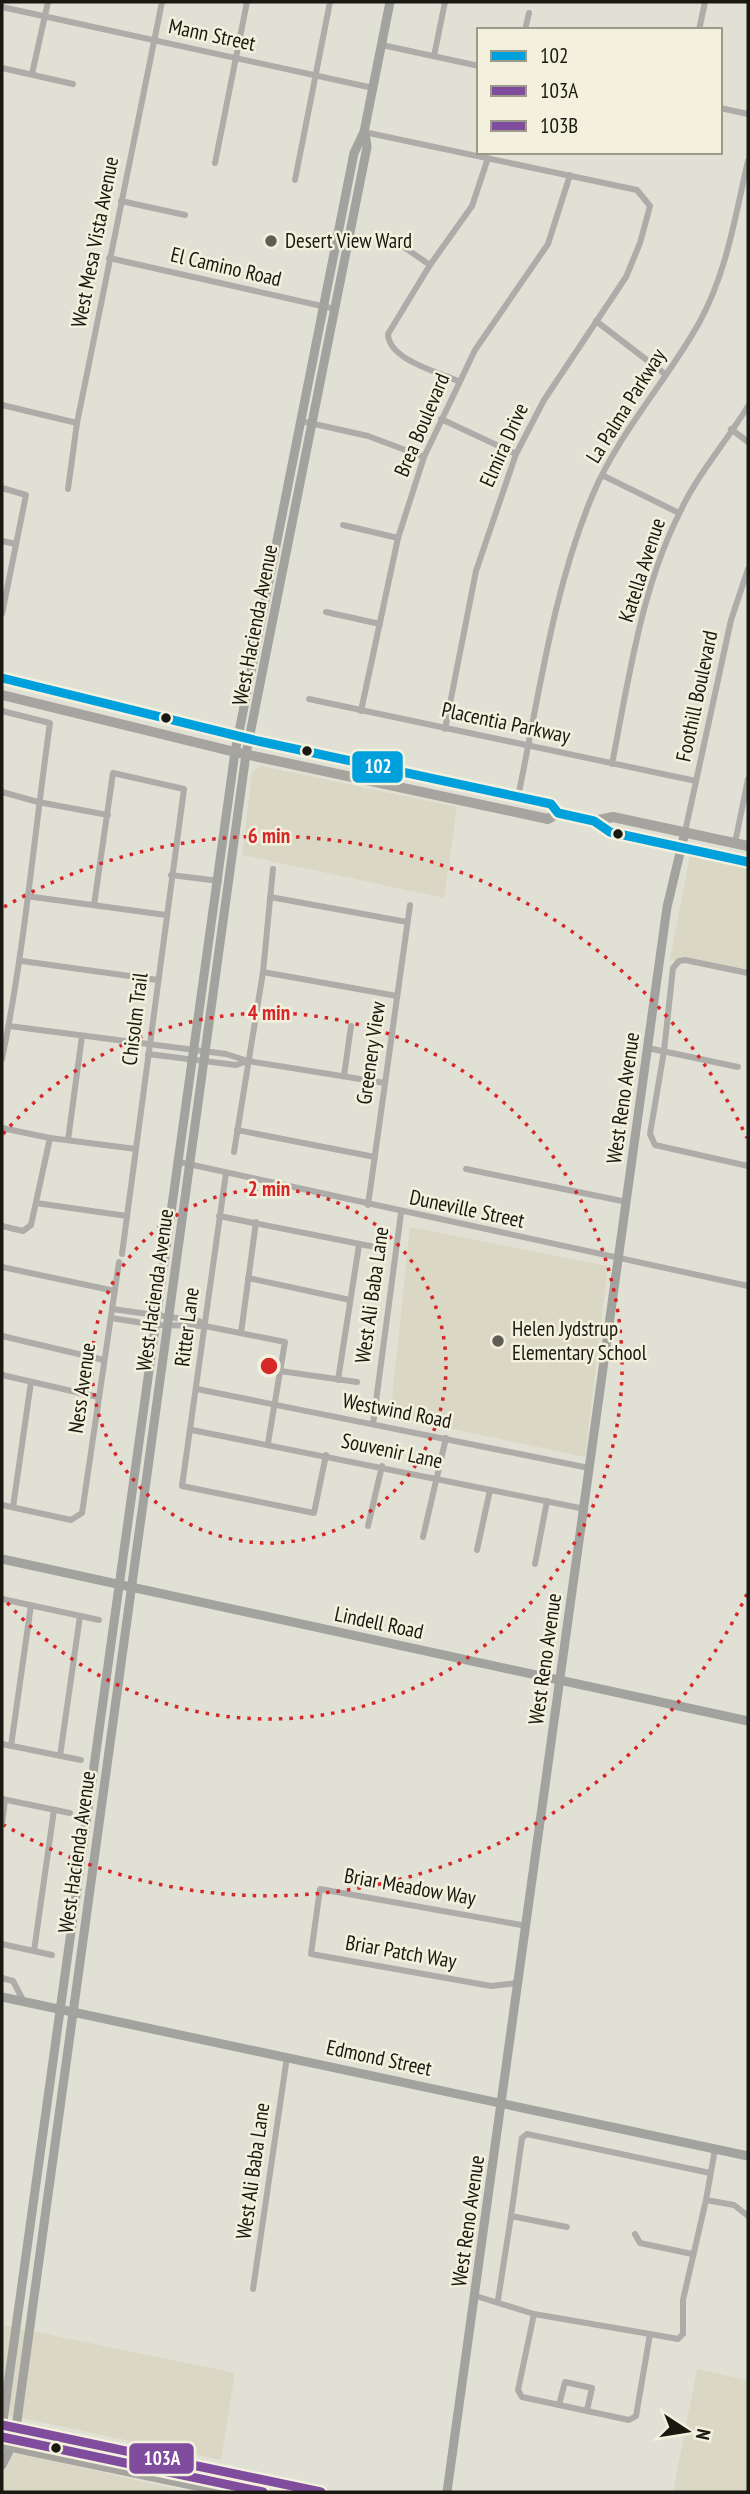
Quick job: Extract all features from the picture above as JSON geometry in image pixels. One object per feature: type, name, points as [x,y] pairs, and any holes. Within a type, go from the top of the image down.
[{"type":"main road","name":"West Hacienda Avenue","points":[[7,2446],[16,2428],[190,1165],[228,882],[240,753],[238,737],[354,153],[364,132],[390,2]]},
{"type":"main road","name":"West Hacienda Avenue","points":[[2,2426],[83,1861],[217,881],[240,753],[250,740],[367,147],[364,132]]},
{"type":"main road","points":[[345,202],[355,204]]},
{"type":"main road","points":[[288,485],[300,487]]},
{"type":"main road","points":[[259,630],[271,632]]},
{"type":"main road","points":[[2,678],[250,740],[551,804],[558,813],[594,821],[610,832],[748,862]]},
{"type":"main road","points":[[2,695],[240,753],[548,820],[558,813]]},
{"type":"main road","points":[[442,797],[445,781]]},
{"type":"main road","points":[[594,821],[613,817],[748,846]]},
{"type":"main road","name":"West Reno Avenue","points":[[447,2492],[667,908],[685,832]]},
{"type":"main road","name":"Lindell Road","points":[[2,1559],[748,1721]]},
{"type":"main road","points":[[107,1688],[117,1690]]},
{"type":"main road","points":[[84,1850],[95,1852]]},
{"type":"main road","points":[[83,1861],[93,1863]]},
{"type":"main road","name":"Edmond Street","points":[[2,1997],[748,2156]]},
{"type":"main road","points":[[43,2148],[53,2153]]},
{"type":"main road","points":[[41,2160],[53,2153]]},
{"type":"main road","points":[[19,2315],[31,2317]]},
{"type":"main road","points":[[2,2426],[321,2492]]},
{"type":"main road","points":[[2,2458],[7,2446],[227,2492]]},
{"type":"street","points":[[32,74],[48,2]]},
{"type":"street","name":"West Mesa Vista Avenue","points":[[68,489],[77,423],[162,2]]},
{"type":"street","points":[[215,163],[247,2]]},
{"type":"street","points":[[295,180],[330,2]]},
{"type":"street","points":[[434,56],[444,2]]},
{"type":"street","points":[[699,28],[705,2]]},
{"type":"street","name":"Mann Street","points":[[2,7],[373,88]]},
{"type":"street","points":[[525,28],[529,13]]},
{"type":"street","points":[[382,45],[477,66]]},
{"type":"street","points":[[2,68],[73,84]]},
{"type":"street","points":[[722,108],[748,114]]},
{"type":"street","points":[[364,132],[570,176]]},
{"type":"street","points":[[458,382],[398,353],[389,342],[390,327],[472,206],[488,158]]},
{"type":"street","name":"La Palma Parkway","points":[[518,797],[569,562],[602,475],[626,430],[686,345],[713,295],[738,212],[748,161]]},
{"type":"street","name":"Elmira Drive","points":[[445,729],[476,571],[516,454],[544,400],[626,277],[640,243],[650,206],[637,190],[570,176]]},
{"type":"street","name":"Brea Boulevard","points":[[362,711],[398,538],[424,457],[458,382],[500,311],[548,244],[570,176]]},
{"type":"street","points":[[121,201],[185,215]]},
{"type":"street","points":[[738,212],[747,214]]},
{"type":"street","points":[[398,243],[430,265]]},
{"type":"street","name":"El Camino Road","points":[[109,258],[335,309]]},
{"type":"street","points":[[596,321],[665,374]]},
{"type":"street","points":[[2,405],[77,423]]},
{"type":"street","name":"Katella Avenue","points":[[612,764],[645,605],[658,562],[679,513],[748,406]]},
{"type":"street","points":[[441,419],[516,454]]},
{"type":"street","points":[[301,421],[368,436],[424,457]]},
{"type":"street","points":[[731,429],[748,442]]},
{"type":"street","points":[[602,475],[679,513]]},
{"type":"street","points":[[2,488],[26,495],[4,591],[2,614]]},
{"type":"street","points":[[343,525],[398,538]]},
{"type":"street","points":[[2,541],[16,544]]},
{"type":"street","name":"Foothill Boulevard","points":[[685,832],[731,620],[748,569]]},
{"type":"street","points":[[326,612],[380,624]]},
{"type":"street","name":"Placentia Parkway","points":[[309,699],[696,781]]},
{"type":"street","points":[[2,711],[50,723],[26,896],[22,961],[2,1059]]},
{"type":"street","name":"Chisolm Trail","points":[[108,815],[113,773],[184,789],[122,1254]]},
{"type":"street","points":[[735,843],[748,779]]},
{"type":"street","points":[[2,792],[38,802],[108,815],[94,905]]},
{"type":"street","points":[[234,1152],[263,972],[273,869]]},
{"type":"street","points":[[171,875],[228,882]]},
{"type":"street","points":[[26,896],[166,915]]},
{"type":"street","points":[[270,897],[407,922]]},
{"type":"street","name":"Greenery View","points":[[368,1205],[410,905]]},
{"type":"street","points":[[748,973],[685,960],[679,961],[673,968],[664,1051],[650,1134],[655,1145],[748,1166]]},
{"type":"street","points":[[22,961],[158,980]]},
{"type":"street","points":[[263,972],[397,996]]},
{"type":"street","points":[[9,1026],[149,1045],[194,1055]]},
{"type":"street","points":[[344,1076],[351,1026]]},
{"type":"street","points":[[68,1140],[82,1036]]},
{"type":"street","points":[[648,1048],[738,1067]]},
{"type":"street","points":[[148,1054],[204,1056],[236,1065],[248,1061],[385,1083]]},
{"type":"street","points":[[2,1128],[51,1138],[136,1149]]},
{"type":"street","points":[[237,1130],[374,1157]]},
{"type":"street","points":[[2,1226],[23,1231],[29,1228],[51,1138]]},
{"type":"street","name":"Duneville Street","points":[[179,1162],[401,1213],[748,1286]]},
{"type":"street","points":[[467,1169],[627,1202]]},
{"type":"street","name":"Ritter Lane","points":[[226,1173],[192,1430],[182,1486],[314,1513],[326,1455]]},
{"type":"street","points":[[36,1203],[127,1216]]},
{"type":"street","name":"West Ali Baba Lane","points":[[373,1424],[401,1213]]},
{"type":"street","points":[[219,1216],[375,1247]]},
{"type":"street","points":[[241,1333],[256,1222]]},
{"type":"street","points":[[338,1380],[359,1245]]},
{"type":"street","name":"Ness Avenue","points":[[13,1507],[71,1520],[82,1513],[119,1262]]},
{"type":"street","points":[[2,1267],[115,1291]]},
{"type":"street","points":[[248,1278],[350,1300]]},
{"type":"street","points":[[112,1309],[157,1321]]},
{"type":"street","points":[[111,1318],[168,1320],[198,1328],[205,1326],[285,1342],[268,1443]]},
{"type":"street","points":[[2,1336],[104,1360]]},
{"type":"street","points":[[280,1371],[357,1382]]},
{"type":"street","points":[[2,1375],[98,1397]]},
{"type":"street","points":[[2,1505],[13,1507],[31,1382]]},
{"type":"street","name":"Westwind Road","points":[[197,1389],[589,1468]]},
{"type":"street","name":"Souvenir Lane","points":[[192,1430],[268,1443],[585,1509]]},
{"type":"street","points":[[423,1537],[446,1438]]},
{"type":"street","points":[[369,1526],[382,1466]]},
{"type":"street","points":[[477,1550],[490,1490]]},
{"type":"street","points":[[535,1564],[547,1501]]},
{"type":"street","points":[[2,1599],[99,1620]]},
{"type":"street","points":[[12,1746],[32,1605]]},
{"type":"street","points":[[60,1756],[80,1616]]},
{"type":"street","points":[[2,1744],[81,1760]]},
{"type":"street","points":[[2,1824],[4,1799],[70,1813]]},
{"type":"street","points":[[34,1951],[54,1810]]},
{"type":"street","name":"Briar Meadow Way","points":[[315,1922],[320,1889],[527,1926]]},
{"type":"street","name":"Briar Patch Way","points":[[315,1922],[311,1954],[491,1986],[518,1983]]},
{"type":"street","points":[[2,1944],[52,1955]]},
{"type":"street","points":[[2,1978],[13,1981],[24,2002]]},
{"type":"street","name":"West Ali Baba Lane","points":[[253,2289],[287,2057]]},
{"type":"street","points":[[498,2300],[522,2138],[527,2134],[710,2174]]},
{"type":"street","points":[[476,2295],[498,2300],[505,2307],[534,2314],[677,2339],[683,2334],[683,2300],[692,2255],[703,2223],[715,2149]]},
{"type":"street","points":[[706,2200],[734,2205],[748,2216]]},
{"type":"street","points":[[511,2216],[566,2227]]},
{"type":"street","points":[[635,2234],[640,2243],[692,2255]]},
{"type":"street","points":[[534,2314],[518,2390],[523,2397],[629,2420],[636,2416],[650,2334]]},
{"type":"street","points":[[559,2404],[565,2382],[592,2388],[587,2410]]},
{"type":"shaded area","points":[[261,766],[457,807],[444,898],[242,855],[252,773]]},
{"type":"shaded area","points":[[690,855],[748,868],[748,976],[670,960]]},
{"type":"shaded area","name":"Helen Jydstrup Elementary School","points":[[410,1227],[608,1266],[585,1457],[390,1416]]},
{"type":"shaded area","points":[[2,2325],[235,2373],[221,2460],[2,2414]]},
{"type":"shaded area","points":[[697,2369],[748,2380],[748,2492],[673,2492]]},
{"type":"shaded area","points":[[2,2453],[27,2455],[189,2492],[2,2492]]},
{"type":"transit line","name":"102","points":[[2,678],[258,741],[551,804],[558,813],[594,821],[610,832],[748,862]]},
{"type":"transit line","name":"103A","points":[[2,2425],[321,2492]]},
{"type":"transit line","name":"103B","points":[[2,2437],[263,2492]]},
{"type":"place","name":"Desert View Ward","points":[[271,241]]},
{"type":"place","name":"Helen Jydstrup Elementary School","points":[[498,1341]]}]
